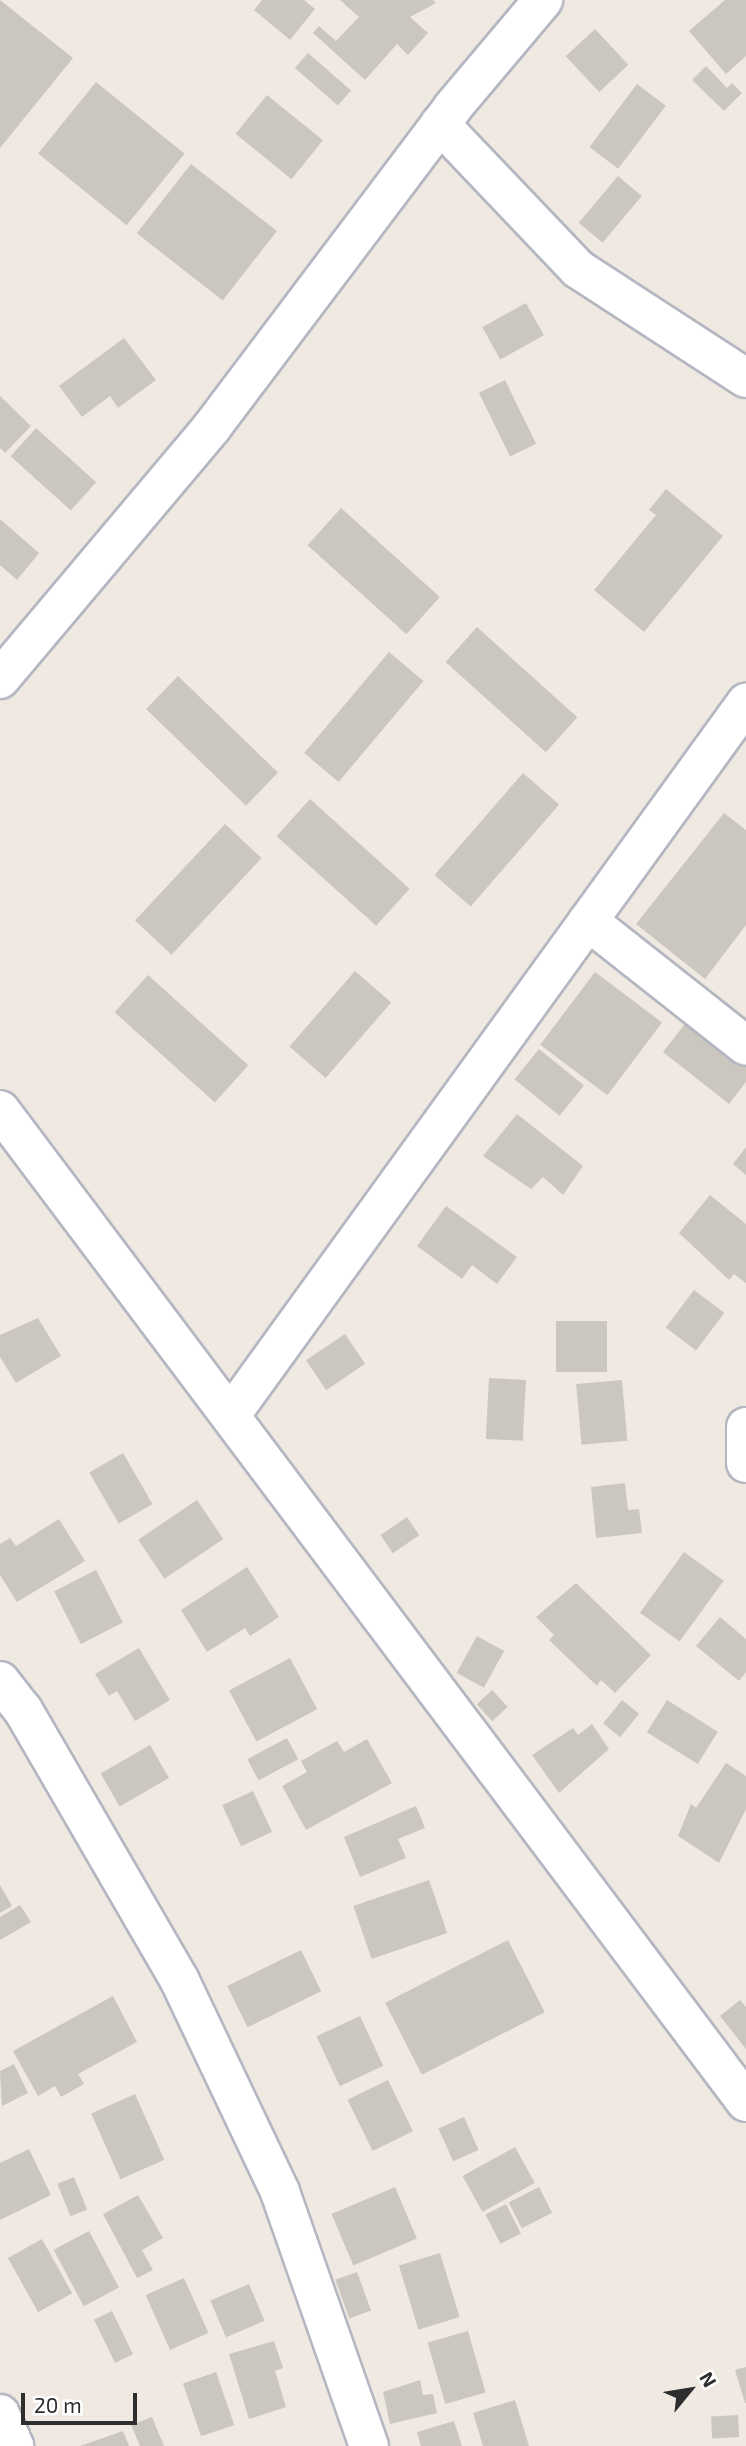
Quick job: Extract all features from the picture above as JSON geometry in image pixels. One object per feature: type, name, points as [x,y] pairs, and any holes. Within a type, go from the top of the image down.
[{"type":"street","points":[[0,679],[212,427],[440,124],[543,0]]},
{"type":"street","points":[[440,124],[579,269],[746,378]]},
{"type":"street","points":[[232,1413],[746,703]]},
{"type":"street","points":[[588,921],[746,1046]]},
{"type":"street","points":[[0,1110],[232,1413],[746,2102]]},
{"type":"street","points":[[746,1427],[746,1462]]},
{"type":"street","points":[[0,1681],[23,1710],[180,1981],[280,2192],[369,2446]]},
{"type":"street","points":[[0,2414],[14,2446]]},
{"type":"building","points":[[0,0],[73,58],[0,148]]},
{"type":"building","points":[[262,0],[304,0],[315,9],[290,40],[254,10]]},
{"type":"building","points":[[340,0],[433,0],[436,3],[410,17],[428,33],[408,55],[397,44],[365,80],[313,33],[319,26],[336,41],[359,17]]},
{"type":"building","points":[[725,0],[746,0],[746,56],[726,74],[689,31]]},
{"type":"building","points":[[595,29],[628,65],[599,92],[566,56]]},
{"type":"building","points":[[308,53],[351,90],[338,105],[295,68]]},
{"type":"building","points":[[706,66],[727,88],[732,83],[742,93],[724,111],[692,80]]},
{"type":"building","points":[[96,82],[185,154],[127,225],[38,153]]},
{"type":"building","points":[[637,84],[666,106],[618,169],[589,147]]},
{"type":"building","points":[[267,95],[323,140],[291,179],[236,134]]},
{"type":"building","points":[[191,164],[277,231],[223,300],[137,233]]},
{"type":"building","points":[[618,176],[642,196],[603,243],[579,223]]},
{"type":"building","points":[[526,303],[544,335],[500,360],[482,327]]},
{"type":"building","points":[[124,338],[156,380],[118,408],[110,396],[82,417],[59,386]]},
{"type":"building","points":[[505,380],[536,444],[510,457],[479,393]]},
{"type":"building","points":[[0,396],[31,426],[5,453],[0,448]]},
{"type":"building","points":[[36,428],[96,482],[71,510],[11,456]]},
{"type":"building","points":[[666,489],[723,536],[644,632],[594,590],[656,515],[649,510]]},
{"type":"building","points":[[341,508],[440,597],[406,634],[308,545]]},
{"type":"building","points":[[0,519],[39,553],[17,580],[0,565]]},
{"type":"building","points":[[477,627],[577,717],[546,752],[446,662]]},
{"type":"building","points":[[389,652],[423,681],[339,782],[304,753]]},
{"type":"building","points":[[178,676],[278,773],[246,806],[146,709]]},
{"type":"building","points":[[523,773],[559,804],[471,906],[434,875]]},
{"type":"building","points":[[310,799],[410,889],[376,926],[277,836]]},
{"type":"building","points":[[724,813],[746,830],[746,925],[705,979],[636,924]]},
{"type":"building","points":[[225,824],[262,858],[172,955],[135,921]]},
{"type":"building","points":[[355,971],[391,1002],[326,1078],[289,1046]]},
{"type":"building","points":[[595,972],[662,1023],[607,1095],[540,1045]]},
{"type":"building","points":[[148,975],[248,1065],[215,1102],[115,1012]]},
{"type":"building","points":[[688,1020],[746,1066],[746,1082],[729,1104],[663,1052]]},
{"type":"building","points":[[539,1049],[584,1086],[560,1116],[514,1079]]},
{"type":"building","points":[[517,1114],[583,1166],[563,1195],[543,1177],[531,1189],[483,1156]]},
{"type":"building","points":[[746,1147],[746,1175],[733,1164]]},
{"type":"building","points":[[710,1195],[746,1224],[746,1283],[734,1274],[729,1280],[679,1233]]},
{"type":"building","points":[[446,1206],[517,1257],[497,1284],[472,1265],[462,1279],[417,1246]]},
{"type":"building","points":[[694,1290],[724,1313],[696,1350],[666,1328]]},
{"type":"building","points":[[38,1318],[61,1356],[16,1383],[0,1357],[0,1335]]},
{"type":"building","points":[[556,1321],[607,1321],[607,1372],[556,1372]]},
{"type":"building","points":[[345,1334],[365,1364],[326,1390],[306,1360]]},
{"type":"building","points":[[489,1378],[526,1380],[523,1441],[486,1439]]},
{"type":"building","points":[[622,1380],[627,1441],[581,1445],[576,1384]]},
{"type":"building","points":[[123,1453],[152,1504],[119,1524],[89,1472]]},
{"type":"building","points":[[625,1483],[628,1510],[639,1509],[642,1533],[596,1538],[591,1487]]},
{"type":"building","points":[[197,1500],[223,1539],[164,1579],[138,1540]]},
{"type":"building","points":[[407,1517],[419,1535],[393,1553],[380,1535]]},
{"type":"building","points":[[59,1519],[85,1561],[17,1602],[0,1575],[0,1544],[10,1538],[16,1546]]},
{"type":"building","points":[[684,1552],[724,1581],[680,1641],[640,1613]]},
{"type":"building","points":[[247,1567],[279,1617],[250,1636],[245,1628],[207,1652],[181,1610]]},
{"type":"building","points":[[96,1570],[123,1623],[81,1644],[54,1591]]},
{"type":"building","points":[[576,1583],[651,1655],[615,1693],[601,1680],[597,1686],[549,1640],[554,1635],[536,1617]]},
{"type":"building","points":[[720,1617],[746,1639],[746,1672],[739,1681],[696,1646]]},
{"type":"building","points":[[477,1636],[504,1651],[484,1688],[457,1673]]},
{"type":"building","points":[[139,1648],[170,1700],[135,1721],[117,1691],[109,1696],[95,1674]]},
{"type":"building","points":[[290,1658],[317,1709],[256,1742],[229,1690]]},
{"type":"building","points":[[492,1690],[508,1707],[492,1721],[477,1704]]},
{"type":"building","points":[[622,1700],[639,1714],[620,1737],[603,1723]]},
{"type":"building","points":[[667,1700],[718,1732],[698,1764],[647,1732]]},
{"type":"building","points":[[592,1724],[609,1749],[559,1793],[532,1755],[573,1728],[578,1735]]},
{"type":"building","points":[[287,1738],[298,1759],[259,1780],[247,1759]]},
{"type":"building","points":[[367,1739],[392,1783],[306,1830],[282,1786],[307,1772],[301,1761],[337,1741],[344,1752]]},
{"type":"building","points":[[150,1745],[169,1778],[120,1806],[101,1773]]},
{"type":"building","points":[[726,1763],[746,1776],[746,1809],[719,1863],[678,1836],[691,1804],[696,1808]]},
{"type":"building","points":[[253,1791],[272,1832],[241,1846],[222,1805]]},
{"type":"building","points":[[416,1806],[425,1828],[398,1839],[406,1858],[360,1877],[344,1837]]},
{"type":"building","points":[[429,1880],[447,1933],[372,1959],[353,1906]]},
{"type":"building","points":[[0,1885],[12,1906],[0,1913]]},
{"type":"building","points":[[20,1905],[31,1922],[0,1940],[0,1917]]},
{"type":"building","points":[[508,1940],[545,2012],[422,2075],[385,2003]]},
{"type":"building","points":[[301,1950],[321,1991],[247,2027],[227,1986]]},
{"type":"building","points":[[113,1996],[137,2042],[78,2074],[84,2084],[61,2097],[55,2086],[38,2096],[13,2051]]},
{"type":"building","points":[[740,2000],[746,2007],[746,2049],[720,2016]]},
{"type":"building","points":[[360,2016],[383,2066],[340,2086],[316,2036]]},
{"type":"building","points":[[14,2064],[28,2093],[2,2106],[0,2071]]},
{"type":"building","points":[[388,2080],[413,2131],[373,2151],[348,2100]]},
{"type":"building","points":[[135,2094],[164,2160],[120,2179],[91,2114]]},
{"type":"building","points":[[464,2117],[479,2150],[453,2161],[438,2128]]},
{"type":"building","points":[[515,2147],[535,2183],[482,2212],[463,2176]]},
{"type":"building","points":[[29,2149],[51,2195],[0,2220],[0,2163]]},
{"type":"building","points":[[74,2177],[87,2209],[70,2216],[57,2184]]},
{"type":"building","points":[[395,2187],[417,2239],[353,2266],[331,2214]]},
{"type":"building","points":[[539,2187],[552,2213],[522,2228],[509,2202]]},
{"type":"building","points":[[138,2195],[163,2238],[142,2250],[153,2270],[137,2278],[103,2214]]},
{"type":"building","points":[[506,2204],[521,2233],[500,2244],[486,2214]]},
{"type":"building","points":[[89,2231],[119,2288],[84,2306],[54,2250]]},
{"type":"building","points":[[42,2239],[72,2293],[38,2312],[8,2258]]},
{"type":"building","points":[[440,2253],[460,2317],[418,2330],[399,2266]]},
{"type":"building","points":[[357,2272],[371,2311],[349,2318],[335,2280]]},
{"type":"building","points":[[184,2278],[208,2333],[170,2350],[146,2295]]},
{"type":"building","points":[[249,2284],[265,2321],[226,2337],[210,2300]]},
{"type":"building","points":[[112,2311],[133,2354],[115,2363],[94,2320]]},
{"type":"building","points":[[468,2331],[486,2393],[445,2404],[428,2343]]},
{"type":"building","points":[[274,2341],[283,2368],[275,2371],[286,2407],[249,2419],[229,2354]]},
{"type":"building","points":[[746,2367],[746,2403],[745,2403],[735,2370]]},
{"type":"building","points":[[216,2372],[234,2425],[201,2436],[183,2383]]},
{"type":"building","points":[[420,2380],[423,2395],[433,2394],[437,2413],[390,2424],[383,2392]]},
{"type":"building","points":[[515,2400],[529,2446],[483,2446],[473,2413]]},
{"type":"building","points":[[738,2415],[739,2437],[712,2438],[711,2416]]},
{"type":"building","points":[[152,2417],[164,2446],[140,2446],[131,2425]]},
{"type":"building","points":[[454,2421],[462,2446],[421,2446],[417,2432]]},
{"type":"building","points":[[123,2431],[129,2446],[80,2446]]}]
